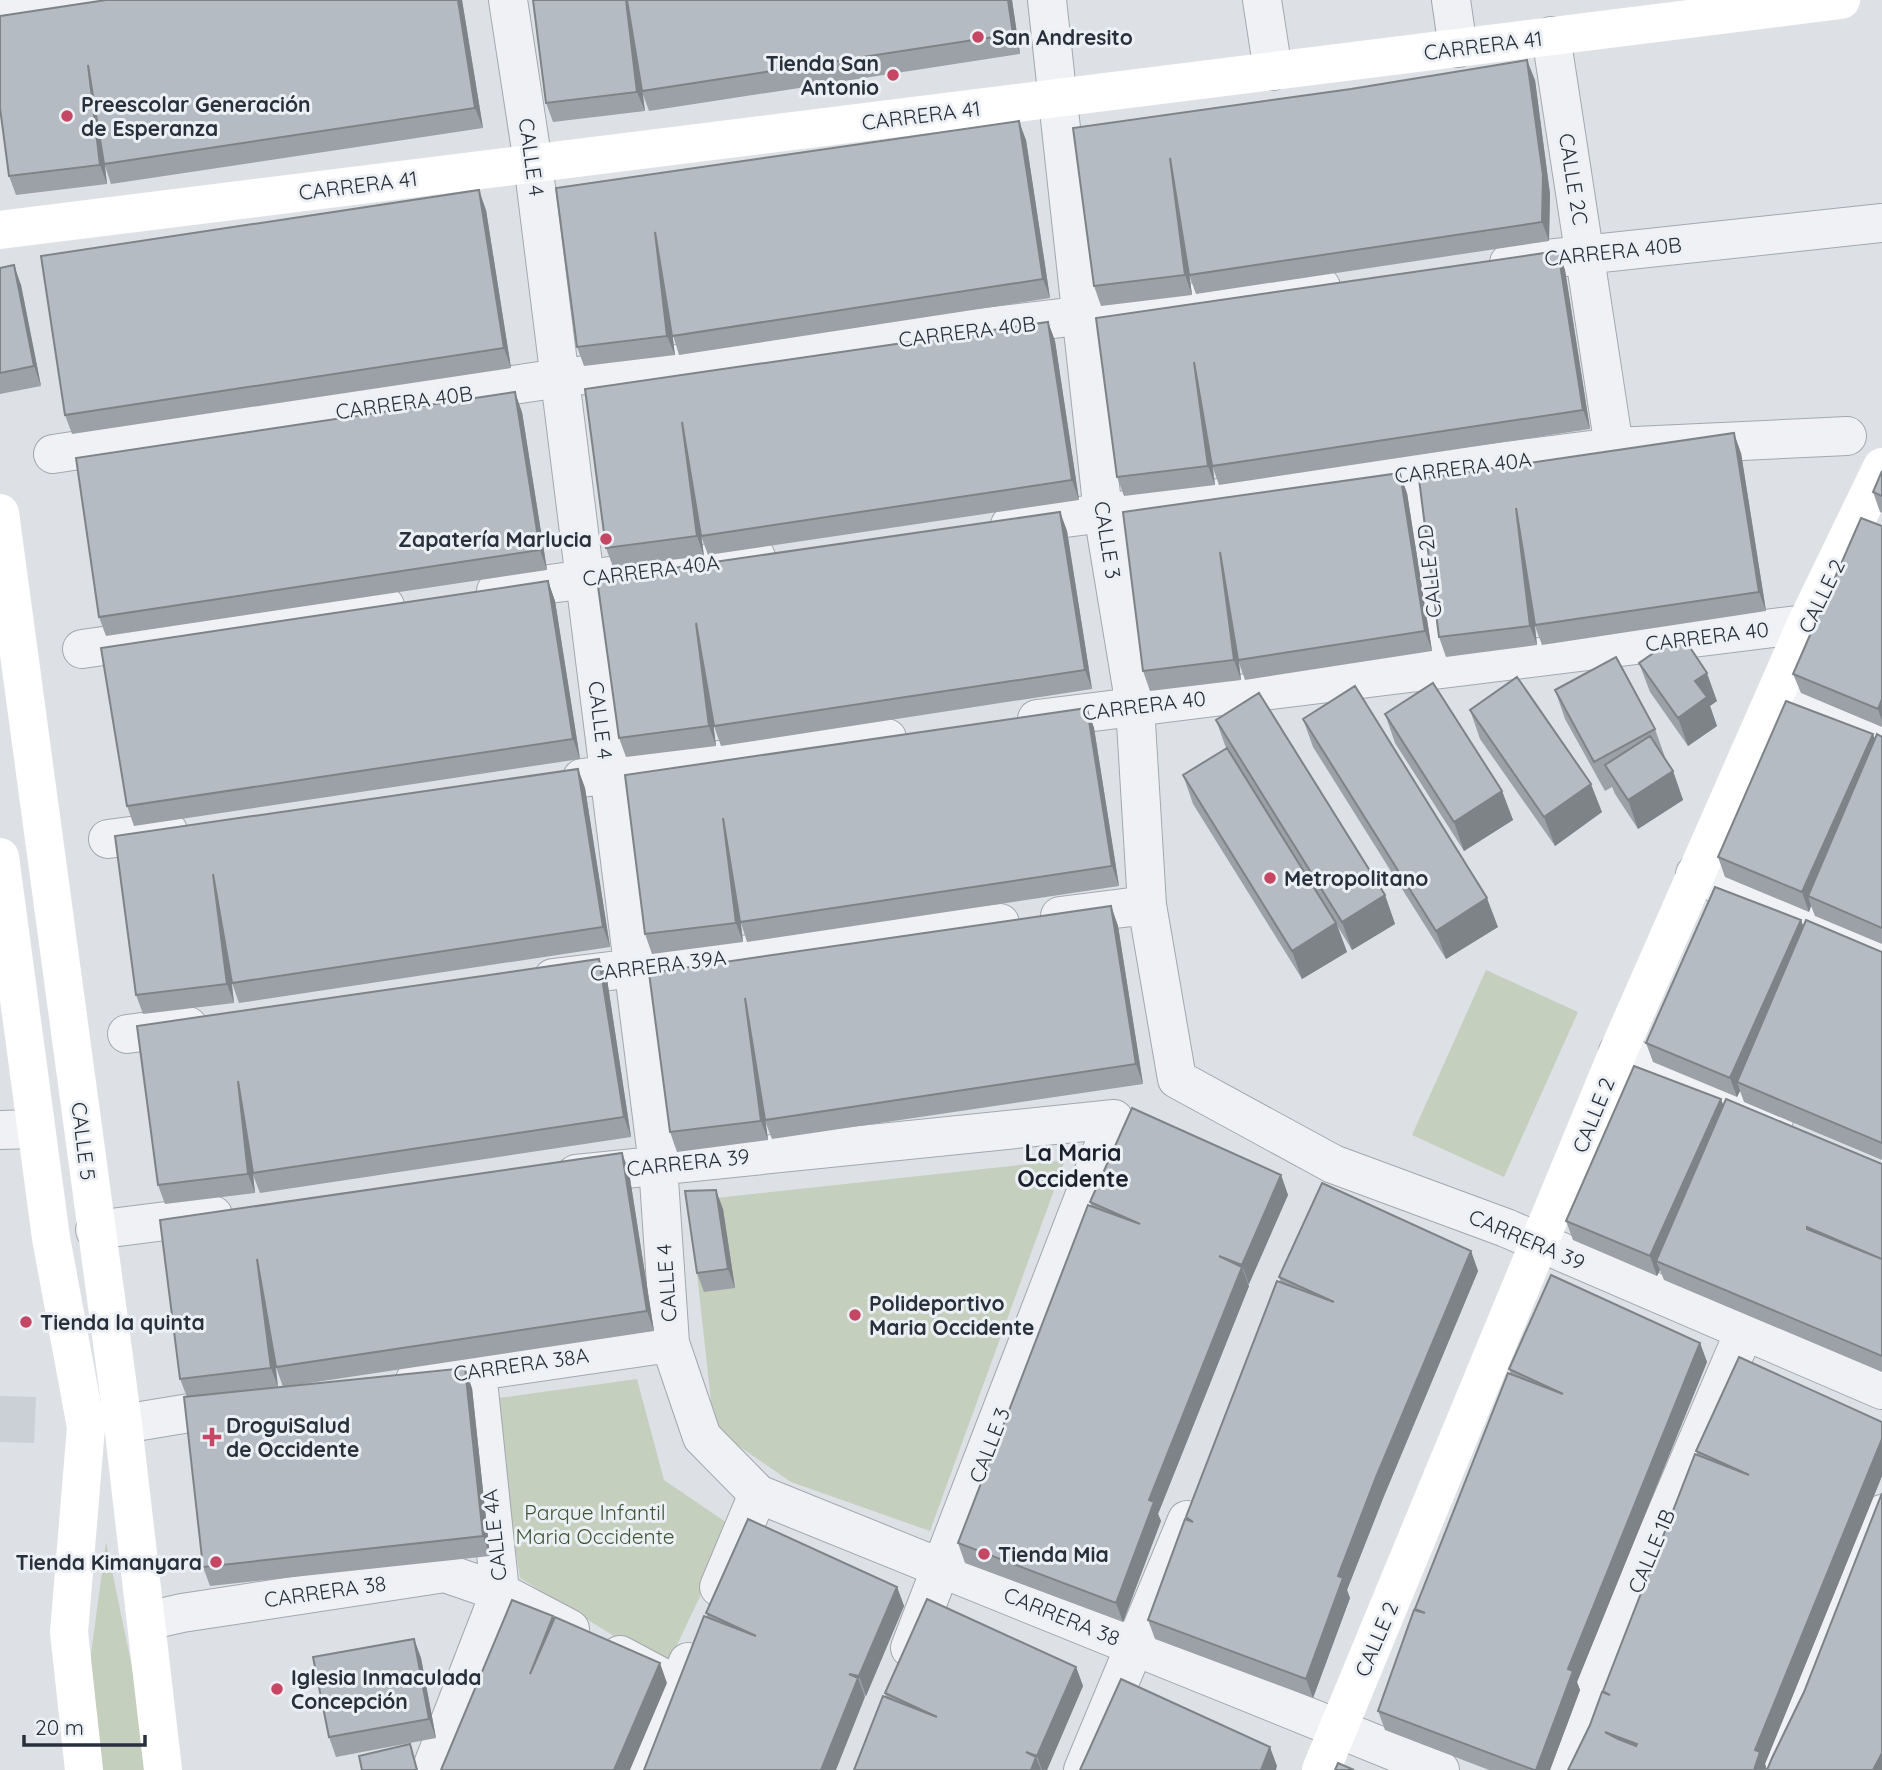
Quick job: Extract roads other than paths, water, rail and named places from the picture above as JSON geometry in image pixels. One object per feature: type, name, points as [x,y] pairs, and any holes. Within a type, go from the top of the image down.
[{"type":"street","points":[[0,14],[99,0]]},
{"type":"street","name":"CALLE 4","points":[[508,0],[533,163],[658,1165],[670,1343],[702,1437]]},
{"type":"street","name":"CALLE 3","points":[[1047,0],[1103,513],[1135,706],[1147,905],[1177,1079]]},
{"type":"street","points":[[1262,0],[1273,71]]},
{"type":"street","points":[[1451,0],[1458,48]]},
{"type":"street","name":"CARRERA 41","points":[[0,230],[1551,36],[1674,10],[1841,0]]},
{"type":"street","name":"CALLE 2C","points":[[1551,36],[1614,447]]},
{"type":"street","name":"CARRERA 40B","points":[[1476,267],[1882,223]]},
{"type":"street","name":"CARRERA 40B","points":[[53,454],[560,379],[1353,282]]},
{"type":"street","name":"CARRERA 40A","points":[[980,529],[1614,447],[1847,436]]},
{"type":"street","name":"CALLE 2","points":[[1321,1770],[1618,1052],[1695,874],[1779,690],[1806,624],[1871,522],[1882,467]]},
{"type":"street","name":"CALLE 2D","points":[[1418,473],[1440,669]]},
{"type":"street","name":"CALLE 5","points":[[0,513],[123,1424],[163,1770]]},
{"type":"street","name":"CARRERA 40A","points":[[461,596],[789,553]]},
{"type":"street","points":[[82,649],[421,601]]},
{"type":"street","name":"CARRERA 40","points":[[996,724],[1806,624]]},
{"type":"street","points":[[1779,690],[1882,733]]},
{"type":"street","points":[[541,783],[927,733]]},
{"type":"street","points":[[108,839],[202,827]]},
{"type":"street","points":[[0,856],[18,1130],[86,1427],[69,1632],[84,1770]]},
{"type":"street","points":[[1695,874],[1882,954]]},
{"type":"street","name":"CARRERA 39A","points":[[524,982],[1147,905]]},
{"type":"street","points":[[127,1034],[223,1021]]},
{"type":"street","points":[[1618,1052],[1807,1133]]},
{"type":"street","name":"CARRERA 39","points":[[1177,1079],[1333,1164],[1541,1243],[1882,1390]]},
{"type":"street","name":"CALLE 3","points":[[896,1682],[1114,1119]]},
{"type":"street","name":"CARRERA 39","points":[[535,1179],[1114,1119]]},
{"type":"street","points":[[1317,1202],[1333,1164]]},
{"type":"street","points":[[95,1230],[248,1211]]},
{"type":"street","name":"CALLE 1B","points":[[1557,1770],[1744,1332]]},
{"type":"street","name":"CARRERA 38A","points":[[380,1385],[670,1343]]},
{"type":"street","name":"CALLE 4A","points":[[431,1770],[500,1592],[477,1371]]},
{"type":"street","points":[[123,1424],[269,1401]]},
{"type":"street","name":"CARRERA 38","points":[[702,1437],[758,1494],[1440,1770]]},
{"type":"street","points":[[1083,1770],[1197,1493]]},
{"type":"street","points":[[643,1770],[758,1494]]},
{"type":"street","points":[[1774,1770],[1816,1661],[1882,1514]]},
{"type":"street","name":"CARRERA 38","points":[[147,1621],[182,1613],[444,1573],[500,1592],[678,1686]]},
{"type":"place","name":"San Andresito","points":[[978,37]]},
{"type":"place","name":"Tienda San Antonio","points":[[893,75]]},
{"type":"place","name":"Preescolar Generación de Esperanza","points":[[67,116]]},
{"type":"place","name":"Zapatería Marlucia","points":[[606,539]]},
{"type":"place","name":"Metropolitano","points":[[1270,878]]},
{"type":"place","name":"Polideportivo Maria Occidente","points":[[855,1315]]},
{"type":"place","name":"Tienda la quinta","points":[[26,1322]]},
{"type":"place","name":"DroguiSalud de Occidente","points":[[212,1437]]},
{"type":"place","name":"Tienda Mia","points":[[984,1554]]},
{"type":"place","name":"Tienda Kimanyara","points":[[216,1562]]},
{"type":"place","name":"Iglesia Inmaculada Concepción","points":[[277,1689]]},
{"type":"district","name":"La Maria Occidente","points":[[1073,1165]]},
{"type":"park label","name":"Parque Infantil Maria Occidente","points":[[595,1524]]}]
